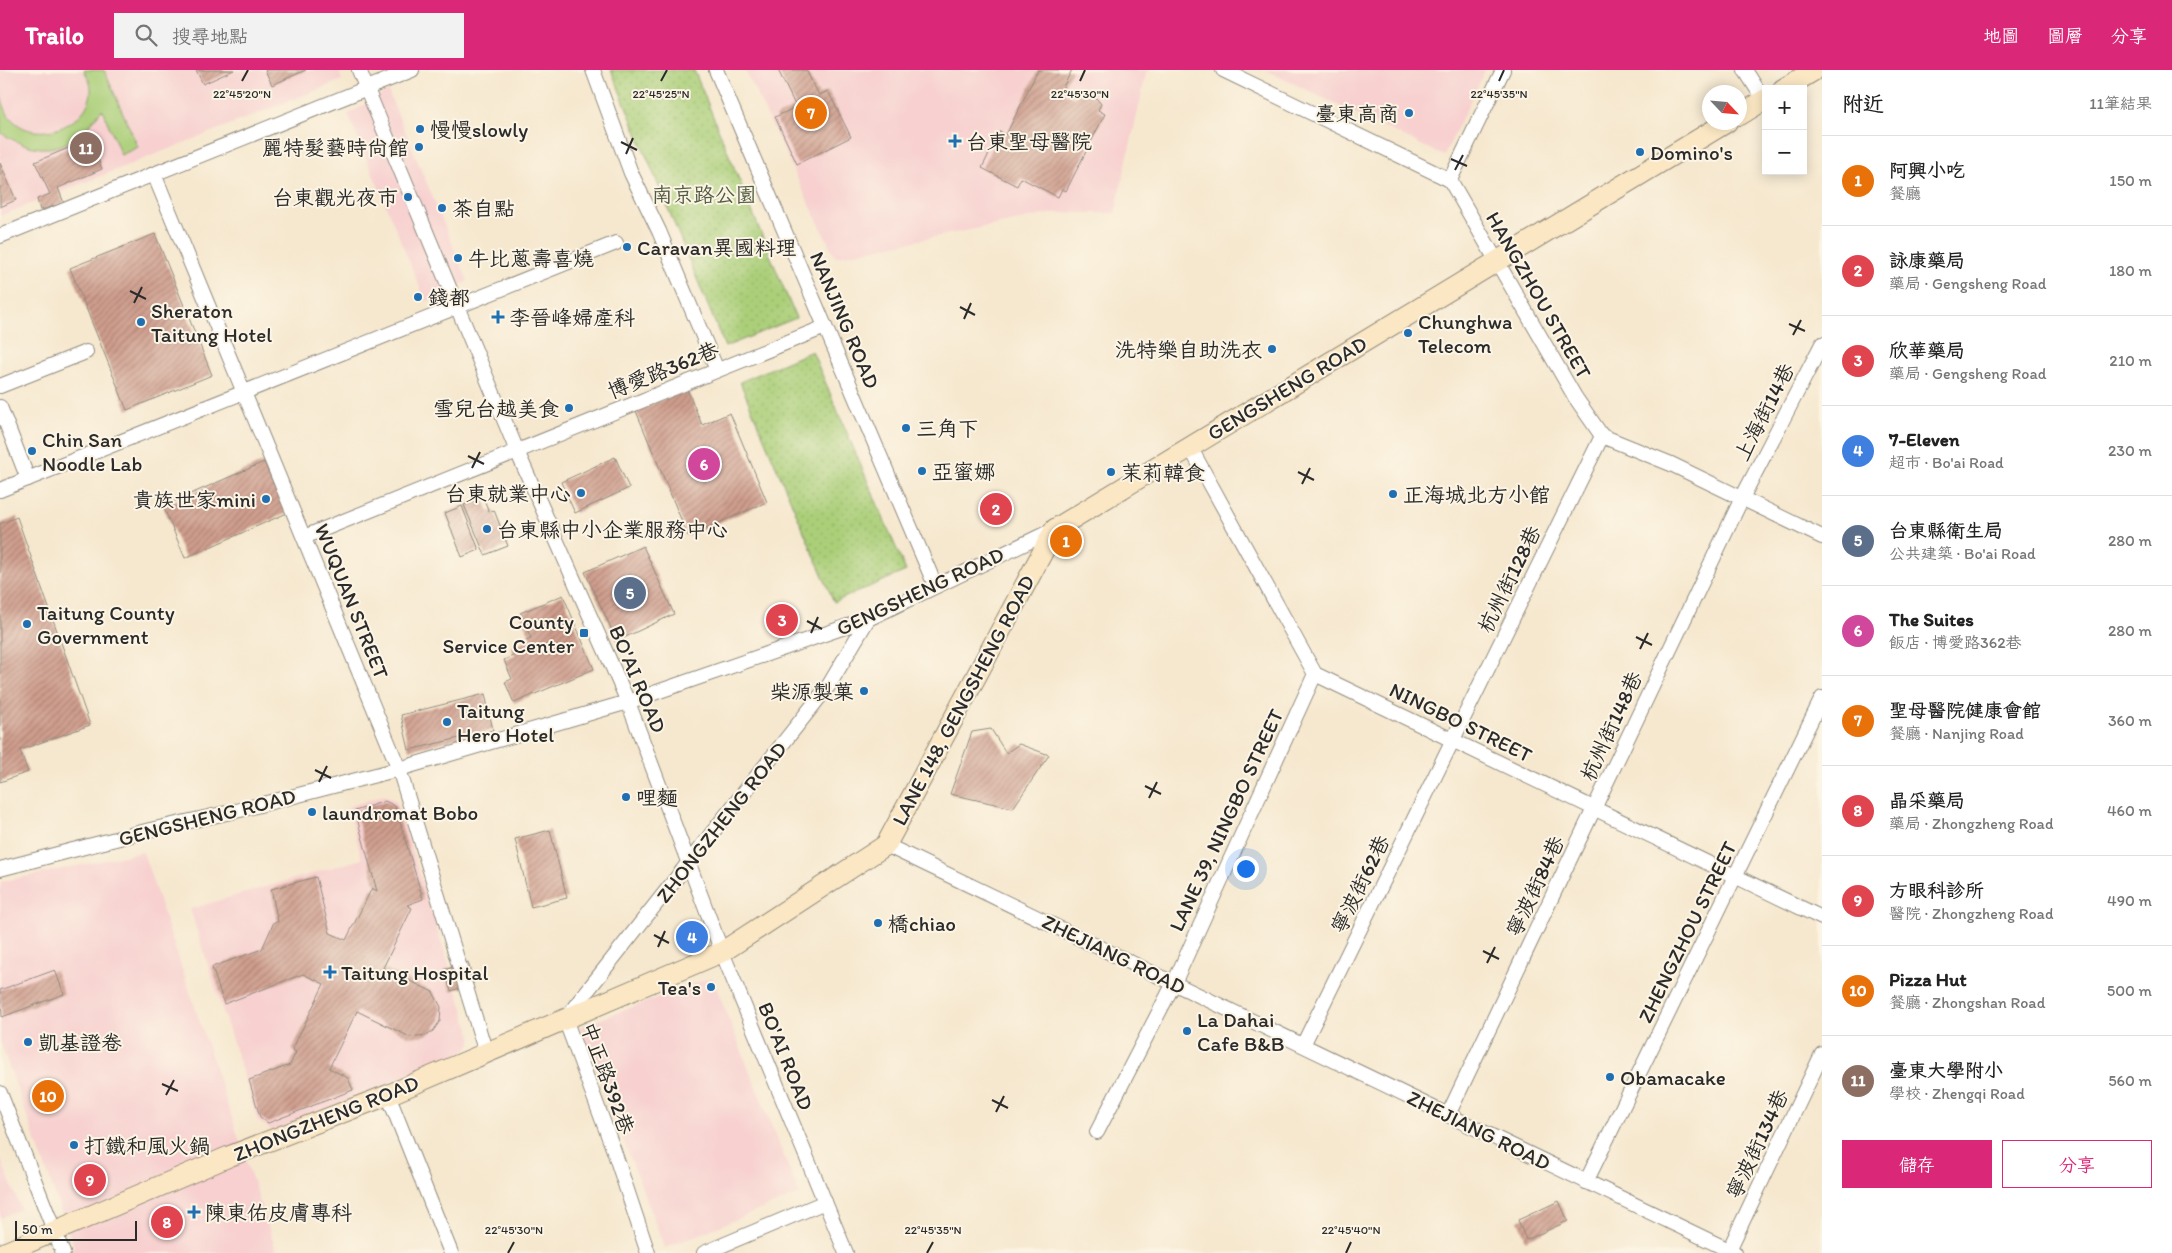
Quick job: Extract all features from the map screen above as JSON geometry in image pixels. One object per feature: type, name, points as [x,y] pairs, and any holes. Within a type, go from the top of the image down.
[{"type":"street","name":"BO'AI ROAD","points":[[359,70],[516,451],[628,702],[688,866],[722,952],[846,1253]]},
{"type":"street","points":[[0,236],[412,70]]},
{"type":"street","points":[[592,70],[631,173],[660,231],[716,370]]},
{"type":"street","name":"NANJING ROAD","points":[[716,70],[935,585]]},
{"type":"street","points":[[1223,70],[1450,180],[1502,70]]},
{"type":"street","points":[[1745,70],[1762,95]]},
{"type":"street","points":[[1790,85],[1817,70],[1822,76]]},
{"type":"street","points":[[1747,111],[1762,101]]},
{"type":"street","name":"GENGSHENG ROAD","points":[[0,869],[399,769],[628,702],[868,619],[935,585],[1055,529],[1713,130]]},
{"type":"street","name":"WUQUAN STREET","points":[[154,174],[399,769],[486,1053]]},
{"type":"street","name":"HANGZHOU STREET","points":[[1450,180],[1575,397],[1602,436]]},
{"type":"street","points":[[0,490],[616,243]]},
{"type":"street","name":"博愛路362巷","points":[[304,537],[825,327]]},
{"type":"street","name":"上海街14巷","points":[[1742,498],[1822,344]]},
{"type":"street","points":[[0,386],[86,352]]},
{"type":"street","points":[[0,406],[28,479]]},
{"type":"street","points":[[1602,436],[1671,464],[1822,536]]},
{"type":"street","name":"杭州街128巷","points":[[1453,740],[1602,436]]},
{"type":"street","points":[[1190,448],[1316,674]]},
{"type":"street","name":"杭州街148巷","points":[[1594,809],[1742,498]]},
{"type":"street","name":"LANE 148, GENGSHENG ROAD","points":[[886,845],[1055,529]]},
{"type":"street","name":"ZHONGZHENG ROAD","points":[[565,1019],[688,866],[828,685],[868,619]]},
{"type":"street","name":"NINGBO STREET","points":[[1316,674],[1822,918]]},
{"type":"street","name":"LANE 39, NINGBO STREET","points":[[1097,1132],[1174,983],[1316,674]]},
{"type":"street","name":"ZHENGZHOU STREET","points":[[1586,1182],[1737,876],[1822,698]]},
{"type":"street","name":"寧波街62巷","points":[[1303,1045],[1453,740]]},
{"type":"street","name":"寧波街84巷","points":[[1448,1115],[1594,809]]},
{"type":"street","points":[[722,952],[886,845]]},
{"type":"street","name":"ZHEJIANG ROAD","points":[[886,845],[1732,1252]]},
{"type":"street","name":"ZHONGZHENG ROAD","points":[[4,1253],[230,1156],[388,1095],[722,952]]},
{"type":"street","name":"中正路392巷","points":[[565,1019],[614,1150],[648,1253]]},
{"type":"street","name":"寧波街134巷","points":[[1732,1252],[1822,1054]]},
{"type":"street","points":[[0,1093],[62,1253]]},
{"type":"street","points":[[388,1095],[451,1253]]},
{"type":"street","points":[[704,1253],[825,1202]]},
{"type":"shaded area","points":[[0,70],[339,70],[342,80],[0,216]]},
{"type":"shaded area","name":"台東聖母醫院","points":[[745,70],[1147,70],[1115,213],[1054,213],[835,257]]},
{"type":"shaded area","name":"臺東高商","points":[[1265,70],[1485,70],[1444,156]]},
{"type":"shaded area","name":"台東觀光夜市","points":[[388,91],[468,281],[426,302],[348,114]]},
{"type":"shaded area","name":"Taitung Hospital","points":[[384,795],[396,801],[471,1034],[471,1043],[460,1054],[273,1131],[258,1121],[190,909],[362,859],[348,807]]},
{"type":"shaded area","points":[[143,852],[277,1253],[60,1253],[74,1247],[0,1041],[0,882]]},
{"type":"shaded area","points":[[712,977],[799,1194],[665,1248],[580,1027]]},
{"type":"shaded area","points":[[0,1157],[21,1209],[0,1218]]},
{"type":"green space","points":[[84,70],[104,70],[138,147],[121,155],[102,109],[80,134],[69,142],[57,146],[44,148],[31,146],[1,133],[0,95],[9,116],[20,126],[33,131],[60,128],[73,121],[83,112],[89,101],[91,86]]},
{"type":"green space","name":"南京路公園","points":[[611,70],[694,70],[796,318],[725,347]]},
{"type":"green space","points":[[812,351],[906,571],[834,602],[740,382]]},
{"type":"building","points":[[196,70],[234,70],[203,84]]},
{"type":"building","points":[[265,70],[306,70],[272,85]]},
{"type":"building","points":[[778,70],[806,70],[819,95],[828,91],[851,137],[797,164],[775,117],[796,107]]},
{"type":"building","points":[[1038,70],[1072,70],[1061,91],[1074,98],[1080,91],[1096,98],[1101,104],[1098,110],[1105,114],[1066,191],[1062,189],[1058,197],[1021,178],[1017,186],[982,168],[1000,131],[1006,135]]},
{"type":"building","points":[[90,139],[102,169],[58,188],[64,203],[40,210],[37,199],[50,194],[35,162]]},
{"type":"building","points":[[0,163],[16,200],[0,207]]},
{"type":"building","name":"Sheraton Taitung Hotel","points":[[155,234],[212,375],[127,410],[70,268]]},
{"type":"building","points":[[687,389],[702,425],[730,413],[767,502],[688,536],[636,411]]},
{"type":"building","points":[[615,457],[629,488],[575,513],[561,482]]},
{"type":"building","points":[[264,462],[287,513],[185,558],[163,506]]},
{"type":"building","name":"台東縣中小企業服務中心","points":[[483,497],[489,512],[494,510],[508,546],[485,555],[464,505]]},
{"type":"building","points":[[462,506],[479,550],[462,557],[445,513]]},
{"type":"building","name":"Taitung County Government","points":[[17,517],[90,725],[20,750],[28,772],[0,782],[0,524]]},
{"type":"building","points":[[643,546],[674,614],[617,641],[585,572]]},
{"type":"building","points":[[563,595],[594,669],[514,703],[505,682],[512,679],[504,660],[515,655],[511,647],[531,638],[520,613]]},
{"type":"building","name":"Taitung Hero Hotel","points":[[485,694],[493,730],[409,750],[401,715]]},
{"type":"building","points":[[991,729],[1006,753],[1019,744],[1049,755],[1013,808],[950,794],[972,732]]},
{"type":"building","points":[[385,801],[395,806],[423,899],[407,905],[412,908],[383,968],[433,992],[441,1007],[440,1021],[433,1031],[426,1035],[410,1037],[357,1011],[329,1068],[348,1078],[353,1090],[268,1123],[260,1117],[249,1080],[290,1065],[296,1052],[292,1050],[324,984],[303,974],[224,1004],[212,967],[262,949],[274,922],[278,922],[271,889],[316,877],[330,933],[346,940],[372,888],[377,891],[355,811]]},
{"type":"building","points":[[550,830],[567,898],[531,907],[515,839]]},
{"type":"building","points":[[468,962],[474,983],[451,991],[444,970]]},
{"type":"building","points":[[55,970],[64,994],[2,1017],[0,990]]},
{"type":"building","points":[[1559,1201],[1568,1221],[1526,1240],[1518,1220]]},
{"type":"place","name":"聖母醫院健康會館","points":[[811,113]]},
{"type":"place","name":"臺東高商","points":[[1409,113]]},
{"type":"place","name":"慢慢slowly","points":[[420,129]]},
{"type":"place","name":"台東聖母醫院","points":[[955,141]]},
{"type":"place","name":"麗特髮藝時尚館","points":[[419,147]]},
{"type":"place","name":"臺東大學附小","points":[[86,148]]},
{"type":"place","name":"Domino's","points":[[1640,152]]},
{"type":"place","name":"台東觀光夜市","points":[[408,197]]},
{"type":"place","name":"茶自點","points":[[442,208]]},
{"type":"place","name":"Caravan異國料理","points":[[627,247]]},
{"type":"place","name":"牛比蔥壽喜燒","points":[[458,258]]},
{"type":"place","name":"錢都","points":[[418,297]]},
{"type":"place","name":"李晉峰婦產科","points":[[498,317]]},
{"type":"place","name":"Sheraton Taitung Hotel","points":[[141,322]]},
{"type":"place","name":"Chunghwa Telecom","points":[[1408,333]]},
{"type":"place","name":"洗特樂自助洗衣","points":[[1272,349]]},
{"type":"place","name":"雪兒台越美食","points":[[569,408]]},
{"type":"place","name":"三角下","points":[[906,428]]},
{"type":"place","name":"Chin San Noodle Lab","points":[[32,451]]},
{"type":"place","name":"The Suites","points":[[704,464]]},
{"type":"place","name":"亞蜜娜","points":[[922,471]]},
{"type":"place","name":"茉莉韓食","points":[[1111,472]]},
{"type":"place","name":"台東就業中心","points":[[581,493]]},
{"type":"place","name":"正海城北方小館","points":[[1393,494]]},
{"type":"place","name":"貴族世家mini","points":[[266,499]]},
{"type":"place","name":"詠康藥局","points":[[996,509]]},
{"type":"place","name":"台東縣中小企業服務中心","points":[[487,529]]},
{"type":"place","name":"阿興小吃","points":[[1066,541]]},
{"type":"place","name":"台東縣衛生局","points":[[630,593]]},
{"type":"place","name":"欣華藥局","points":[[782,620]]},
{"type":"place","name":"Taitung County Government","points":[[27,624]]},
{"type":"place","name":"County Service Center","points":[[584,633]]},
{"type":"place","name":"柴源製菓","points":[[864,691]]},
{"type":"place","name":"Taitung Hero Hotel","points":[[447,722]]},
{"type":"place","name":"哩麵","points":[[626,797]]},
{"type":"place","name":"laundromat Bobo","points":[[312,812]]},
{"type":"place","name":"橋chiao","points":[[878,923]]},
{"type":"place","name":"7-Eleven","points":[[692,937]]},
{"type":"place","name":"Taitung Hospital","points":[[330,972]]},
{"type":"place","name":"Tea's","points":[[711,987]]},
{"type":"place","name":"La Dahai Cafe B&B","points":[[1187,1031]]},
{"type":"place","name":"凱基證卷","points":[[28,1042]]},
{"type":"place","name":"Obamacake","points":[[1610,1077]]},
{"type":"place","name":"Pizza Hut","points":[[48,1096]]},
{"type":"place","name":"打鐵和風火鍋","points":[[74,1145]]},
{"type":"place","name":"方眼科診所","points":[[90,1180]]},
{"type":"place","name":"陳東佑皮膚專科","points":[[194,1212]]},
{"type":"place","name":"晶采藥局","points":[[167,1222]]}]
